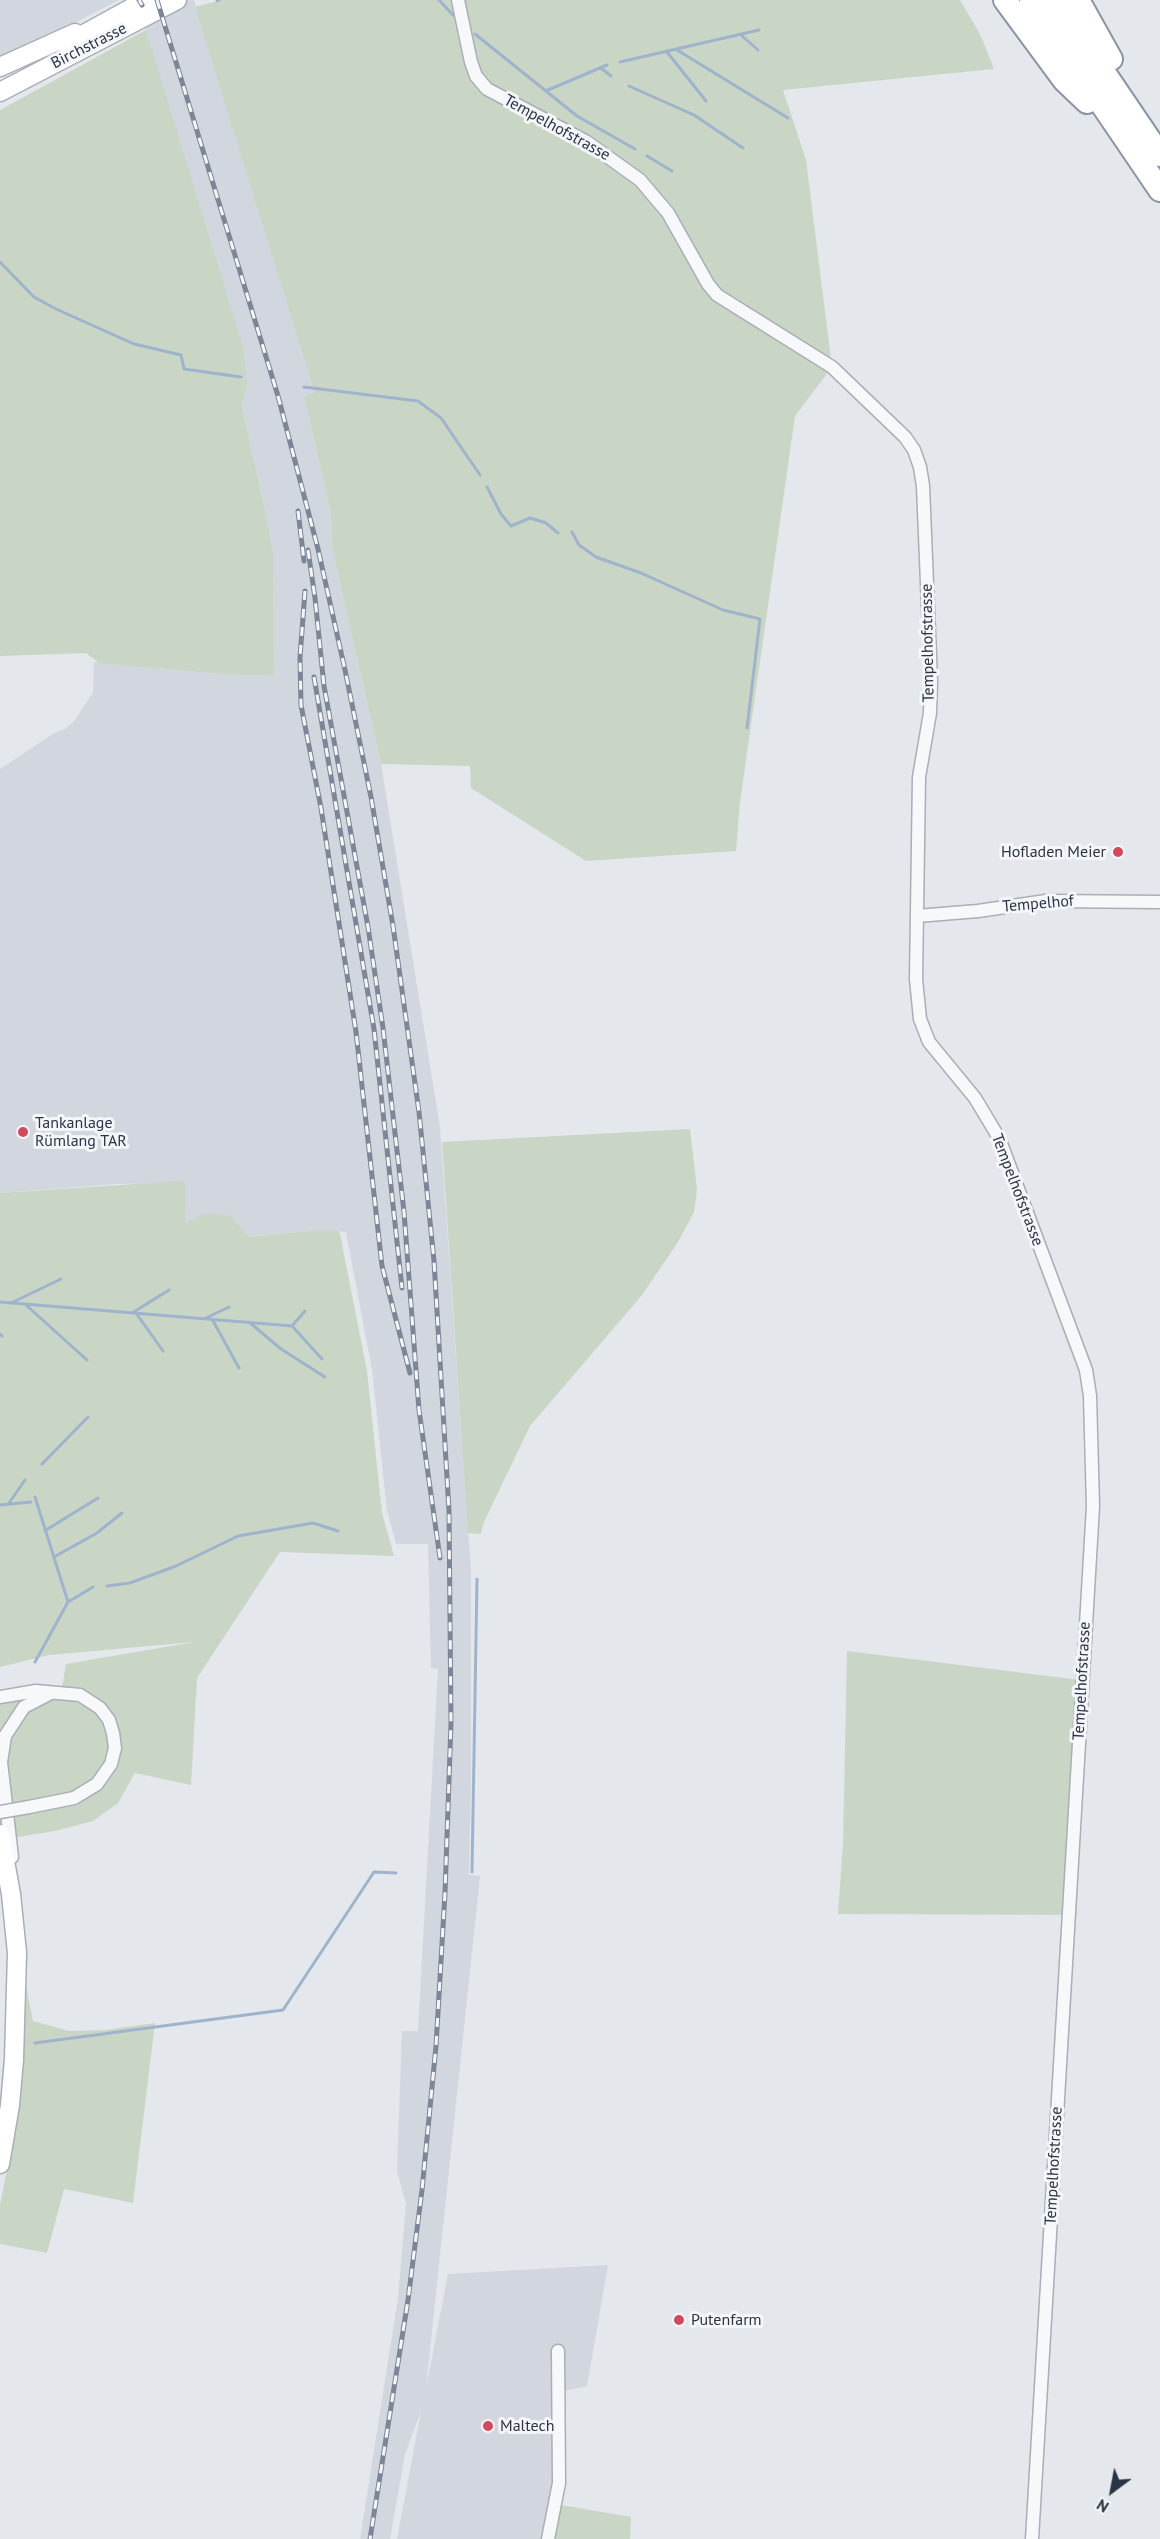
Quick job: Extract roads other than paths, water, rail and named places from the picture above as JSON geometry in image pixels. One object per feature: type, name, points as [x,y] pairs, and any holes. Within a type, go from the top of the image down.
[{"type":"highway","points":[[1005,0],[1064,80],[1122,137]]},
{"type":"highway","points":[[1031,0],[1160,190]]},
{"type":"highway","points":[[1055,0],[1160,154]]},
{"type":"highway","points":[[1078,0],[1105,49],[1152,123],[1160,142]]},
{"type":"main road","name":"Birchstrasse","points":[[0,78],[146,0]]},
{"type":"main road","name":"Birchstrasse","points":[[0,92],[177,0]]},
{"type":"main road","name":"Birchstrasse","points":[[0,67],[59,39],[102,23]]},
{"type":"main road","points":[[0,1834],[11,1894],[17,1953],[14,2059],[10,2105],[0,2164]]},
{"type":"street","name":"Tempelhofstrasse","points":[[458,0],[471,62],[476,76],[488,89],[565,129],[633,175],[668,213],[708,284],[717,295],[832,367],[893,424],[914,450],[923,486],[931,681],[930,713],[919,777],[916,979],[920,1019],[929,1042],[975,1098],[999,1138],[1086,1370],[1090,1396],[1093,1506],[1032,2539]]},
{"type":"street","name":"Tempelhof","points":[[917,916],[1046,901],[1160,902]]},
{"type":"street","points":[[0,1697],[36,1691],[80,1695],[100,1708],[109,1720],[113,1733],[113,1756],[103,1778],[83,1795],[64,1801],[0,1812]]},
{"type":"street","points":[[11,1894],[13,1864],[1,1762],[5,1736],[24,1707],[55,1692]]},
{"type":"street","points":[[548,2539],[559,2483],[558,2351]]},
{"type":"waterway","points":[[439,0],[453,15]]},
{"type":"waterway","points":[[620,62],[759,30]]},
{"type":"waterway","points":[[475,34],[577,116],[635,149]]},
{"type":"waterway","points":[[741,35],[758,50]]},
{"type":"waterway","points":[[677,50],[788,118]]},
{"type":"waterway","points":[[667,52],[706,101]]},
{"type":"waterway","points":[[548,90],[607,65]]},
{"type":"waterway","points":[[601,68],[611,76]]},
{"type":"waterway","points":[[629,86],[694,115],[743,148]]},
{"type":"waterway","points":[[647,156],[672,171]]},
{"type":"waterway","points":[[0,262],[34,297],[56,309],[134,344],[181,355],[184,369],[241,377]]},
{"type":"waterway","points":[[304,387],[418,401],[441,418],[480,475]]},
{"type":"waterway","points":[[487,487],[501,514],[511,526],[530,518],[546,523],[558,533]]},
{"type":"waterway","points":[[572,532],[579,545],[596,557],[641,573],[723,610],[760,619],[747,728]]},
{"type":"waterway","points":[[11,1303],[61,1279]]},
{"type":"waterway","points":[[132,1313],[169,1290]]},
{"type":"waterway","points":[[0,1302],[292,1326],[322,1359]]},
{"type":"waterway","points":[[26,1305],[87,1360]]},
{"type":"waterway","points":[[206,1318],[229,1307]]},
{"type":"waterway","points":[[292,1326],[305,1311]]},
{"type":"waterway","points":[[136,1313],[163,1351]]},
{"type":"waterway","points":[[212,1319],[239,1368]]},
{"type":"waterway","points":[[249,1322],[281,1349],[325,1377]]},
{"type":"waterway","points":[[42,1464],[88,1417]]},
{"type":"waterway","points":[[9,1503],[25,1480]]},
{"type":"waterway","points":[[35,1497],[68,1602]]},
{"type":"waterway","points":[[46,1530],[98,1498]]},
{"type":"waterway","points":[[0,1505],[31,1502]]},
{"type":"waterway","points":[[54,1557],[97,1533],[122,1513]]},
{"type":"waterway","points":[[107,1586],[130,1583],[176,1566],[238,1536],[313,1523],[338,1531]]},
{"type":"waterway","points":[[472,1872],[477,1579]]},
{"type":"waterway","points":[[35,1662],[68,1602],[93,1587]]},
{"type":"waterway","points":[[35,2043],[283,2010],[374,1872],[396,1873]]},
{"type":"railway","points":[[139,0],[142,5]]},
{"type":"railway","points":[[157,0],[278,396],[318,549],[345,670],[371,797],[393,926],[419,1112],[434,1261],[449,1511],[451,1723],[445,1893],[436,2046],[422,2190],[408,2300],[370,2539]]},
{"type":"railway","points":[[298,511],[304,561]]},
{"type":"railway","points":[[308,550],[324,686],[368,927],[383,1028],[404,1212],[419,1410],[440,1558]]},
{"type":"railway","points":[[305,591],[300,657],[301,705],[321,808],[356,1032],[382,1266],[410,1373]]},
{"type":"railway","points":[[314,677],[374,1029],[402,1288]]},
{"type":"place","name":"Hofladen Meier","points":[[1118,852]]},
{"type":"place","name":"Tankanlage Rümlang TAR","points":[[23,1132]]},
{"type":"place","name":"Putenfarm","points":[[679,2320]]},
{"type":"place","name":"Maltech","points":[[488,2426]]}]
